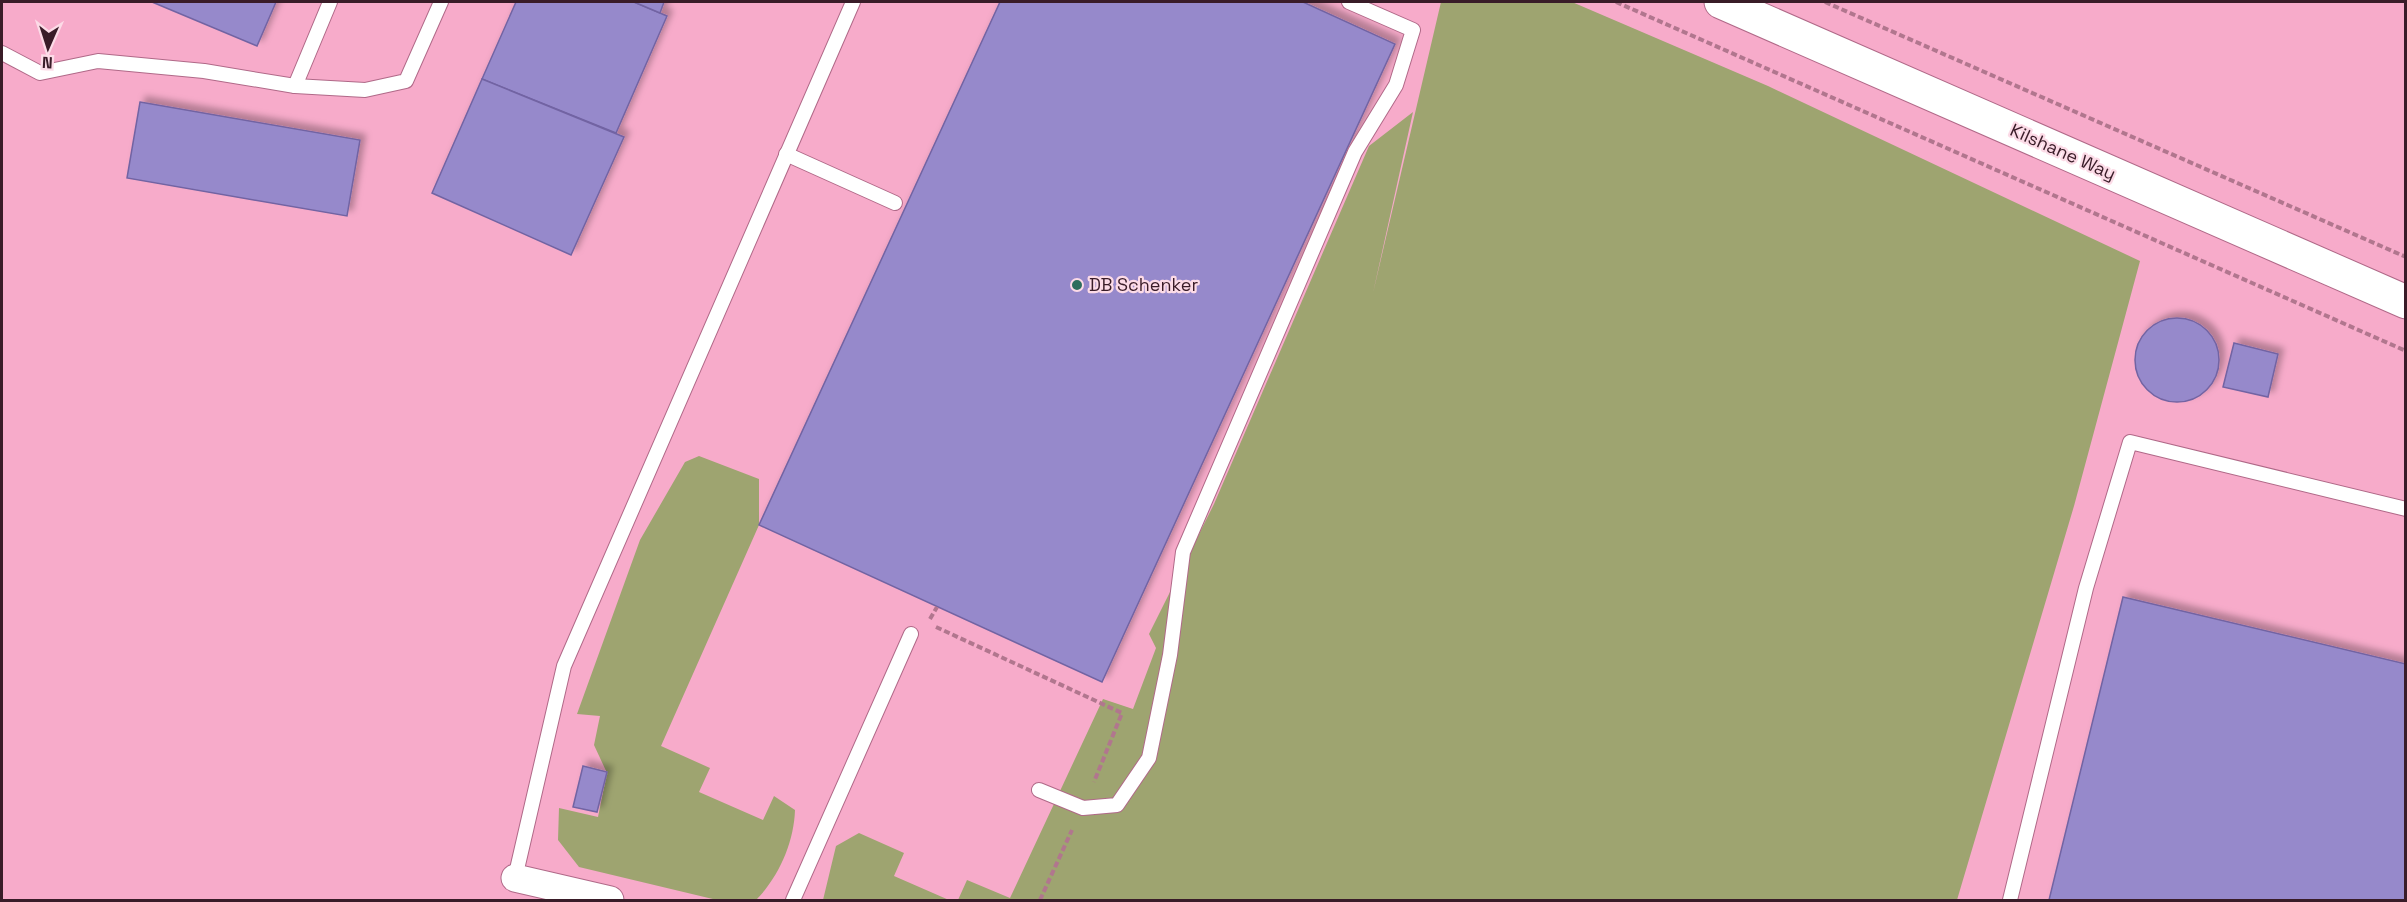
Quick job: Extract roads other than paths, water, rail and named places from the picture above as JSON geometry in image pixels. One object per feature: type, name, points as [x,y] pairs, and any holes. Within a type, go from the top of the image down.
[{"type":"street","name":"Kilshane Way","points":[[1721,2],[2406,302]]},
{"type":"street","points":[[515,878],[610,900]]},
{"type":"lane","points":[[295,86],[330,2]]},
{"type":"lane","points":[[2,53],[40,73],[99,61],[204,71],[295,86],[365,90],[406,81],[441,2]]},
{"type":"lane","points":[[515,878],[564,666],[853,2]]},
{"type":"lane","points":[[1039,790],[1083,808],[1116,805],[1149,758],[1170,655],[1183,552],[1355,152],[1396,85],[1413,30],[1349,2]]},
{"type":"lane","points":[[786,154],[895,203]]},
{"type":"lane","points":[[2010,900],[2086,588],[2130,442],[2406,509]]},
{"type":"lane","points":[[793,900],[910,634]]},
{"type":"place","name":"DB Schenker","points":[[1077,285]]}]
